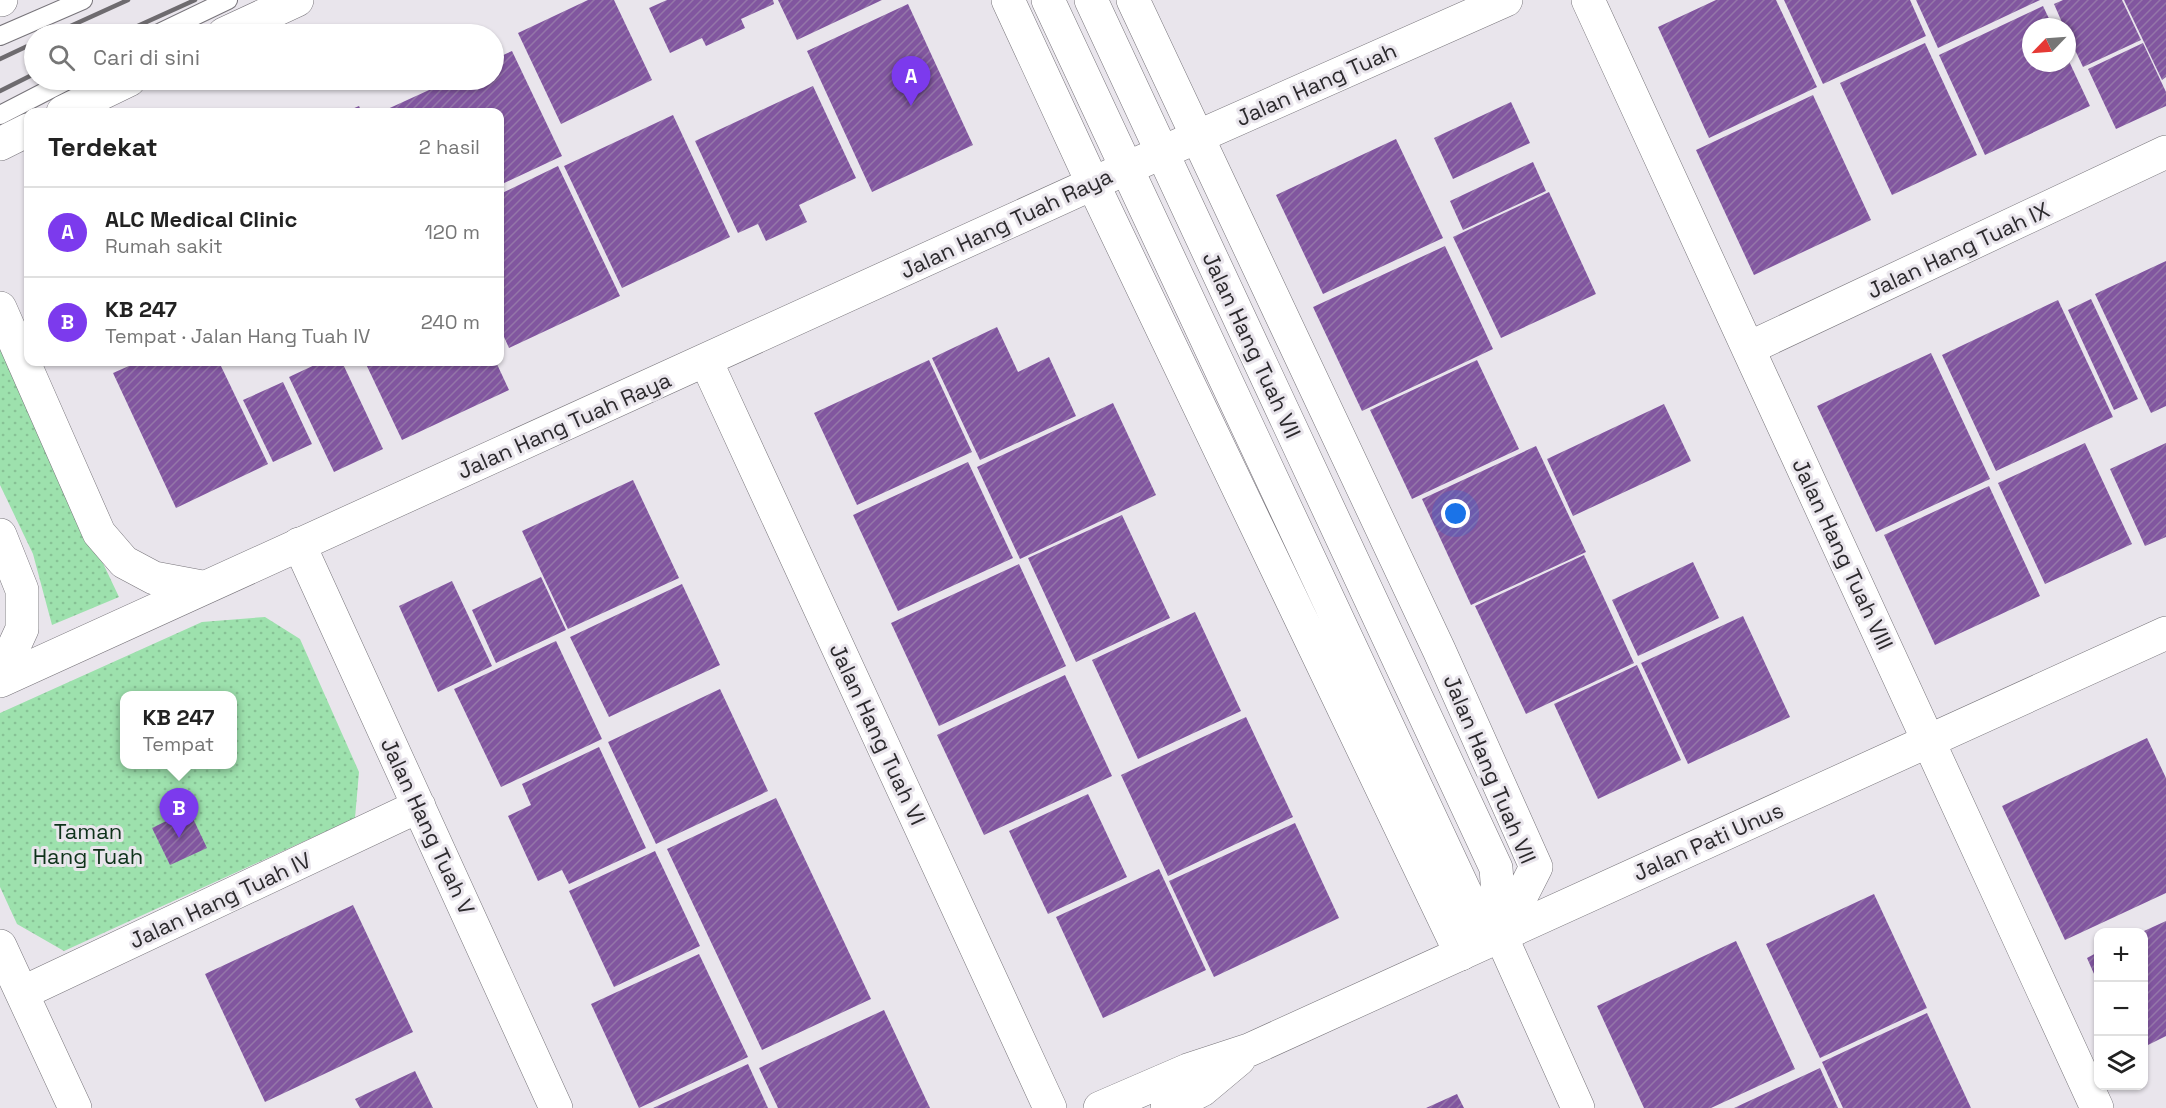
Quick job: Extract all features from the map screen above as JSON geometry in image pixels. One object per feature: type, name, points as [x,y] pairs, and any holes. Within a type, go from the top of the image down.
[{"type":"street","points":[[245,24],[297,0]]},
{"type":"street","points":[[1008,0],[1093,184],[1338,698],[1578,1108]]},
{"type":"street","name":"Jalan Hang Tuah VII","points":[[1048,0],[1368,684],[1483,944]]},
{"type":"street","name":"Jalan Hang Tuah VII","points":[[1091,0],[1496,868],[1483,944]]},
{"type":"street","name":"Jalan Hang Tuah VII","points":[[1133,0],[1439,650],[1536,867],[1483,944]]},
{"type":"street","name":"Jalan Hang Tuah","points":[[1127,168],[1506,0]]},
{"type":"street","name":"Jalan Hang Tuah VIII","points":[[1588,0],[2097,1108]]},
{"type":"street","points":[[71,108],[108,90]]},
{"type":"street","points":[[0,144],[24,132]]},
{"type":"street","name":"Jalan Hang Tuah IX","points":[[1749,348],[2166,152]]},
{"type":"street","name":"Jalan Hang Tuah Raya","points":[[0,679],[706,361],[1127,168]]},
{"type":"street","points":[[0,308],[24,363]]},
{"type":"street","name":"Jalan Hang Tuah VI","points":[[706,361],[1050,1108]]},
{"type":"street","points":[[26,366],[99,533],[124,562],[154,578],[202,587]]},
{"type":"street","points":[[1226,462],[1328,414]]},
{"type":"street","points":[[1258,531],[1290,517]]},
{"type":"street","points":[[0,535],[22,590],[22,629],[0,679]]},
{"type":"street","name":"Jalan Hang Tuah V","points":[[299,544],[556,1108]]},
{"type":"street","name":"Jalan Pati Unus","points":[[1100,1108],[1188,1070],[1250,1050],[2166,633]]},
{"type":"street","points":[[1338,698],[1439,650]]},
{"type":"street","name":"Jalan Hang Tuah IV","points":[[22,993],[419,806]]},
{"type":"street","points":[[0,946],[75,1108]]},
{"type":"street","name":"Jalan Pati Unus","points":[[1167,1108],[1202,1090],[1250,1050]]},
{"type":"lane","points":[[28,24],[83,0]]},
{"type":"lane","points":[[178,24],[228,0]]},
{"type":"lane","points":[[0,36],[24,26]]},
{"type":"lane","points":[[0,115],[49,90]]},
{"type":"green space","points":[[0,346],[119,597],[52,625],[33,554],[0,485]]},
{"type":"green space","name":"Taman Hang Tuah","points":[[265,617],[300,639],[359,772],[355,818],[64,951],[17,924],[0,887],[0,713],[202,622]]},
{"type":"building","points":[[588,0],[614,0],[652,80],[561,124],[518,33]]},
{"type":"building","points":[[667,0],[773,0],[774,4],[741,19],[745,28],[706,46],[702,38],[670,53],[649,8]]},
{"type":"building","points":[[778,0],[882,0],[797,40]]},
{"type":"building","points":[[1716,0],[1776,0],[1817,87],[1709,138],[1658,27]]},
{"type":"building","points":[[1784,0],[1910,0],[1926,36],[1823,84]]},
{"type":"building","points":[[1916,0],[2040,0],[1938,48]]},
{"type":"building","points":[[2063,0],[2122,0],[2141,40],[2083,67],[2076,52],[2076,18],[2060,18],[2054,4]]},
{"type":"building","points":[[2124,0],[2166,0],[2166,77],[2162,80]]},
{"type":"building","points":[[908,4],[973,145],[872,192],[807,51]]},
{"type":"building","points":[[2043,6],[2049,18],[2022,18],[2022,72],[2074,72],[2090,106],[1985,155],[1939,55]]},
{"type":"building","points":[[1925,43],[1977,155],[1892,195],[1840,83]]},
{"type":"building","points":[[2143,43],[2166,92],[2166,106],[2116,129],[2088,69]]},
{"type":"building","points":[[512,51],[562,156],[504,183],[504,108],[390,108],[429,90],[504,90],[504,55]]},
{"type":"building","points":[[813,86],[856,178],[799,205],[807,222],[766,241],[758,224],[738,233],[695,141]]},
{"type":"building","points":[[1813,95],[1871,220],[1754,275],[1696,150]]},
{"type":"building","points":[[1511,102],[1530,143],[1453,179],[1434,138]]},
{"type":"building","points":[[673,115],[730,237],[622,288],[564,166]]},
{"type":"building","points":[[1396,139],[1443,238],[1323,294],[1276,195]]},
{"type":"building","points":[[1533,162],[1546,191],[1463,230],[1450,201]]},
{"type":"building","points":[[558,166],[620,296],[509,348],[504,337],[504,192]]},
{"type":"building","points":[[1549,192],[1596,294],[1501,338],[1453,237]]},
{"type":"building","points":[[1445,246],[1493,349],[1362,411],[1313,307]]},
{"type":"building","points":[[2166,261],[2166,406],[2151,413],[2095,294]]},
{"type":"building","points":[[2091,299],[2138,399],[2114,410],[2068,310]]},
{"type":"building","points":[[2058,300],[2113,417],[1996,471],[1942,355]]},
{"type":"building","points":[[997,327],[1018,372],[1049,357],[1076,416],[980,460],[932,358]]},
{"type":"building","points":[[1931,353],[1990,479],[1876,532],[1817,406]]},
{"type":"building","points":[[929,360],[972,452],[857,505],[814,413]]},
{"type":"building","points":[[1477,360],[1519,449],[1412,499],[1370,410]]},
{"type":"building","points":[[129,366],[221,366],[268,464],[176,508],[113,373]]},
{"type":"building","points":[[312,366],[344,366],[383,449],[334,472],[289,377]]},
{"type":"building","points":[[367,366],[498,366],[509,390],[402,440]]},
{"type":"building","points":[[283,382],[312,444],[273,462],[243,400]]},
{"type":"building","points":[[1113,403],[1156,495],[1020,559],[977,467]]},
{"type":"building","points":[[1664,404],[1691,461],[1573,516],[1547,459]]},
{"type":"building","points":[[2085,443],[2132,544],[2045,584],[1998,483]]},
{"type":"building","points":[[2166,443],[2166,537],[2145,546],[2110,469]]},
{"type":"building","points":[[1536,446],[1586,552],[1471,605],[1422,499]]},
{"type":"building","points":[[968,462],[1013,558],[898,611],[853,515]]},
{"type":"building","points":[[633,480],[679,578],[568,629],[522,531]]},
{"type":"building","points":[[1989,486],[2040,596],[1935,645],[1884,535]]},
{"type":"building","points":[[1122,515],[1170,618],[1076,662],[1028,558]]},
{"type":"building","points":[[1584,555],[1634,663],[1526,714],[1475,606]]},
{"type":"building","points":[[1693,562],[1719,618],[1638,656],[1612,600]]},
{"type":"building","points":[[1019,564],[1066,666],[939,726],[891,623]]},
{"type":"building","points":[[541,577],[566,630],[496,663],[472,610]]},
{"type":"building","points":[[452,581],[492,666],[438,692],[399,606]]},
{"type":"building","points":[[682,584],[720,665],[609,717],[570,637]]},
{"type":"building","points":[[1195,612],[1241,711],[1138,759],[1092,660]]},
{"type":"building","points":[[1743,616],[1790,717],[1688,764],[1641,663]]},
{"type":"building","points":[[556,641],[602,739],[501,787],[454,689]]},
{"type":"building","points":[[1637,665],[1681,760],[1598,799],[1554,704]]},
{"type":"building","points":[[1065,675],[1112,776],[984,835],[937,735]]},
{"type":"building","points":[[720,689],[768,791],[656,844],[608,742]]},
{"type":"building","points":[[1246,717],[1293,817],[1168,876],[1121,775]]},
{"type":"building","points":[[2147,738],[2166,778],[2166,893],[2065,940],[2002,806]]},
{"type":"building","points":[[599,747],[646,848],[569,884],[562,870],[538,881],[508,816],[531,805],[522,784]]},
{"type":"building","points":[[1088,794],[1127,877],[1048,914],[1009,831]]},
{"type":"building","points":[[776,798],[871,999],[762,1050],[667,849]]},
{"type":"building","points":[[189,810],[207,848],[170,865],[152,828]]},
{"type":"building","points":[[1295,823],[1339,918],[1214,977],[1169,881]]},
{"type":"building","points":[[655,851],[700,946],[614,987],[569,891]]},
{"type":"building","points":[[1159,869],[1206,970],[1103,1018],[1056,917]]},
{"type":"building","points":[[1874,894],[1927,1008],[1820,1058],[1766,944]]},
{"type":"building","points":[[353,905],[413,1032],[265,1102],[205,974]]},
{"type":"building","points":[[2166,921],[2166,1036],[2148,1045],[2148,982],[2148,929]]},
{"type":"building","points":[[1736,941],[1795,1069],[1711,1108],[1644,1108],[1597,1006]]},
{"type":"building","points":[[699,954],[748,1057],[639,1108],[591,1004]]},
{"type":"building","points":[[2094,954],[2094,974],[2087,958]]},
{"type":"building","points":[[884,1010],[930,1108],[778,1108],[759,1068]]},
{"type":"building","points":[[1927,1013],[1971,1108],[1843,1108],[1822,1062]]},
{"type":"building","points":[[748,1064],[768,1108],[653,1108]]},
{"type":"building","points":[[1820,1068],[1838,1108],[1734,1108]]},
{"type":"building","points":[[415,1071],[433,1108],[360,1108],[355,1099]]},
{"type":"building","points":[[1457,1094],[1464,1108],[1426,1108]]},
{"type":"railway","points":[[75,24],[128,0]]},
{"type":"railway","points":[[142,24],[195,0]]},
{"type":"railway","points":[[0,59],[24,48]]},
{"type":"railway","points":[[0,91],[24,79]]},
{"type":"place","name":"ALC Medical Clinic","points":[[911,106]]},
{"type":"place","name":"KB 247","points":[[179,838]]}]
